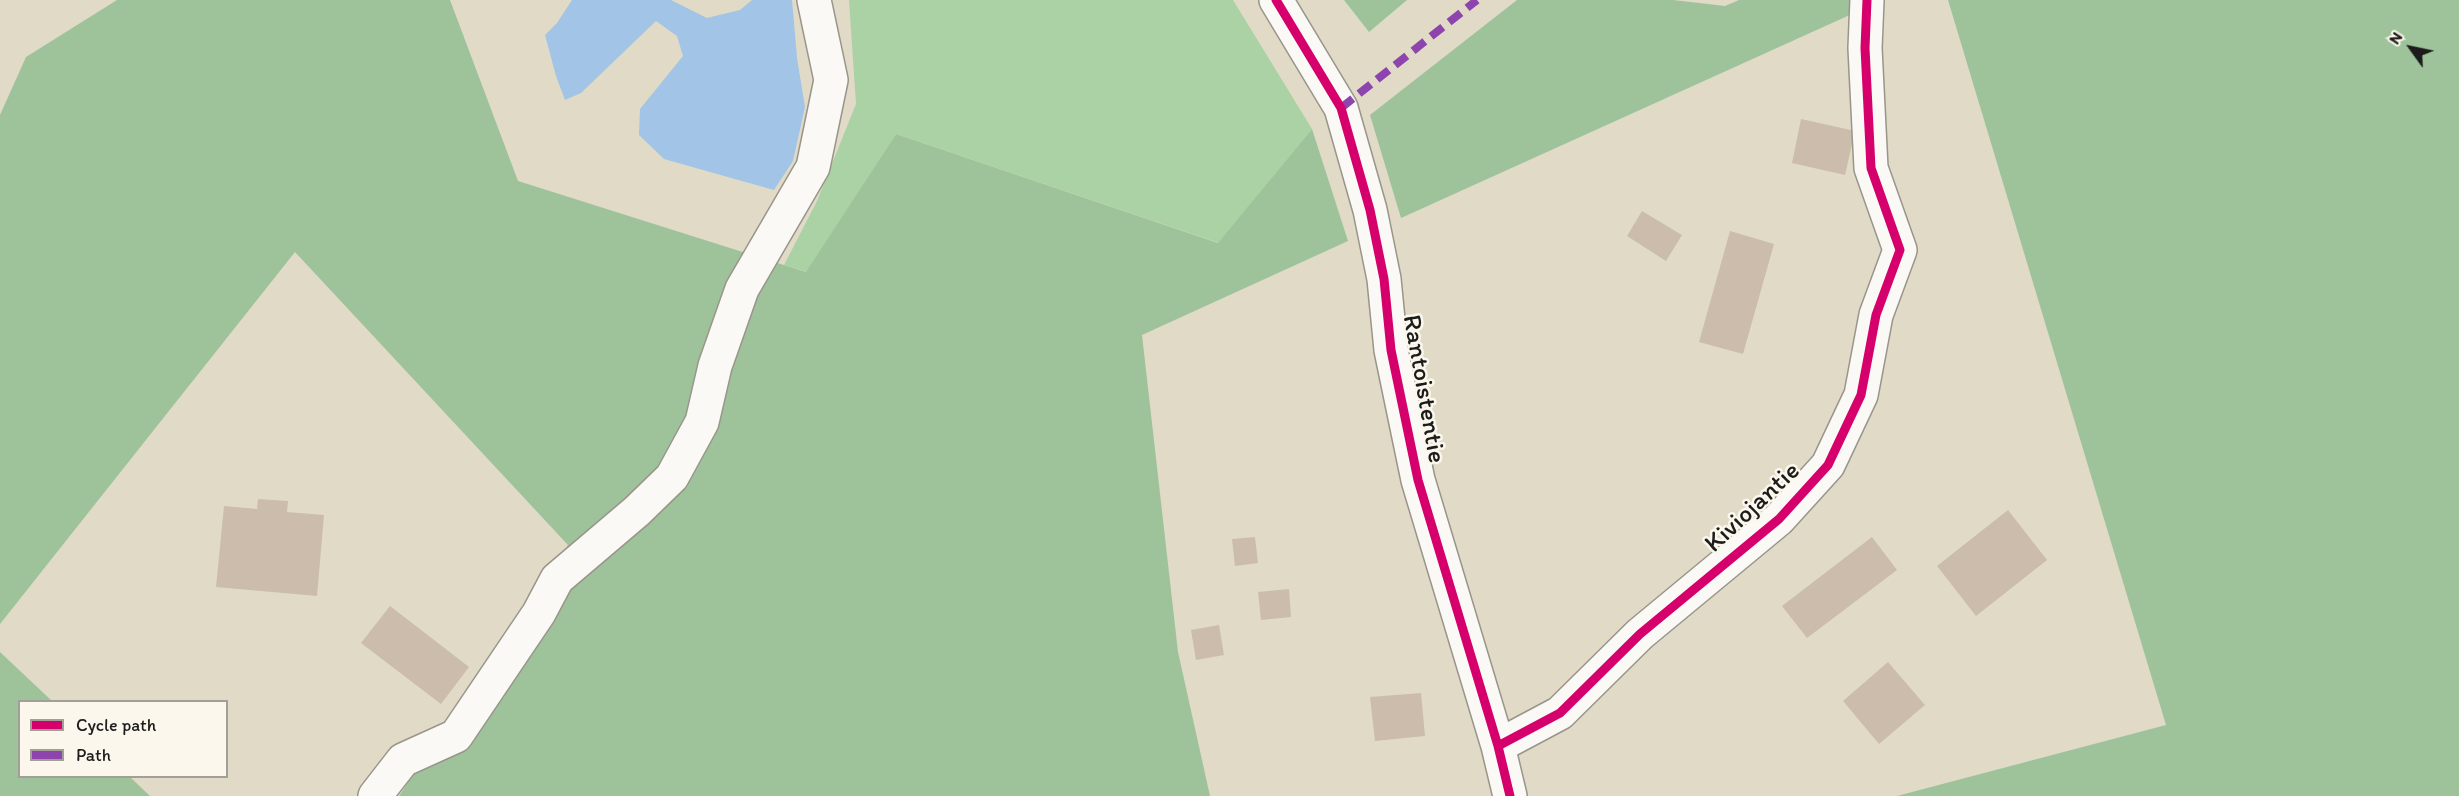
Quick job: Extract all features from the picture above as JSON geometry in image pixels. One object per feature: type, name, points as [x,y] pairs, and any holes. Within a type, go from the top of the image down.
[{"type":"street","points":[[375,796],[403,760],[456,736],[538,613],[557,579],[637,511],[672,477],[702,422],[715,366],[742,289],[813,167],[831,80],[814,0]]},
{"type":"street","name":"Rantoistentie","points":[[1275,0],[1341,108],[1370,210],[1384,279],[1391,350],[1418,480],[1498,746],[1510,796]]},
{"type":"street","name":"Kiviojantie","points":[[1498,746],[1560,712],[1640,634],[1779,519],[1828,465],[1861,395],[1876,315],[1900,250],[1871,168],[1865,48],[1867,0]]},
{"type":"green space","points":[[117,0],[450,0],[518,181],[806,272],[896,134],[1218,243],[1312,129],[1348,241],[1142,335],[1178,652],[1210,796],[399,796],[568,545],[295,252],[0,624],[0,115],[26,57]]},
{"type":"green space","points":[[849,0],[1233,0],[1312,129],[1219,243],[896,134],[807,272],[784,265],[817,201],[856,104]]},
{"type":"green space","points":[[1344,0],[1407,0],[1369,32]]},
{"type":"green space","points":[[1517,0],[1673,0],[1725,6],[1739,0],[1852,0],[1852,14],[1401,218],[1370,115]]},
{"type":"green space","points":[[1948,0],[2459,0],[2459,796],[1897,796],[2166,725]]},
{"type":"green space","points":[[0,652],[51,700],[18,700],[18,778],[131,778],[150,796],[0,796]]},
{"type":"water","points":[[572,0],[671,0],[707,18],[740,10],[752,0],[792,0],[797,58],[805,107],[793,161],[774,190],[664,159],[639,135],[640,109],[683,56],[677,36],[656,21],[581,93],[565,100],[545,35],[557,23]]},
{"type":"building","points":[[1801,119],[1855,131],[1845,175],[1792,163]]},
{"type":"building","points":[[1642,211],[1682,235],[1666,261],[1627,236]]},
{"type":"building","points":[[1730,231],[1774,244],[1743,354],[1699,342]]},
{"type":"building","points":[[258,499],[288,501],[287,512],[324,515],[317,596],[216,587],[224,506],[257,509]]},
{"type":"building","points":[[2008,510],[2047,560],[1976,616],[1937,566]]},
{"type":"building","points":[[1255,537],[1258,563],[1235,566],[1232,539]]},
{"type":"building","points":[[1872,537],[1897,570],[1807,638],[1782,606]]},
{"type":"building","points":[[1289,589],[1291,617],[1261,620],[1258,592]]},
{"type":"building","points":[[390,606],[469,667],[441,704],[361,643]]},
{"type":"building","points":[[1219,625],[1224,655],[1196,660],[1191,630]]},
{"type":"building","points":[[1888,662],[1925,705],[1879,744],[1843,701]]},
{"type":"building","points":[[1421,693],[1425,736],[1375,741],[1370,697]]},
{"type":"marked path","points":[[1341,108],[1477,0]]},
{"type":"cycle path","points":[[1276,0],[1341,108],[1370,210],[1384,279],[1391,350],[1418,480],[1498,746],[1510,796]]},
{"type":"cycle path","points":[[1498,746],[1560,713],[1640,634],[1779,519],[1828,465],[1861,395],[1876,315],[1900,250],[1871,168],[1865,48],[1867,0]]}]
